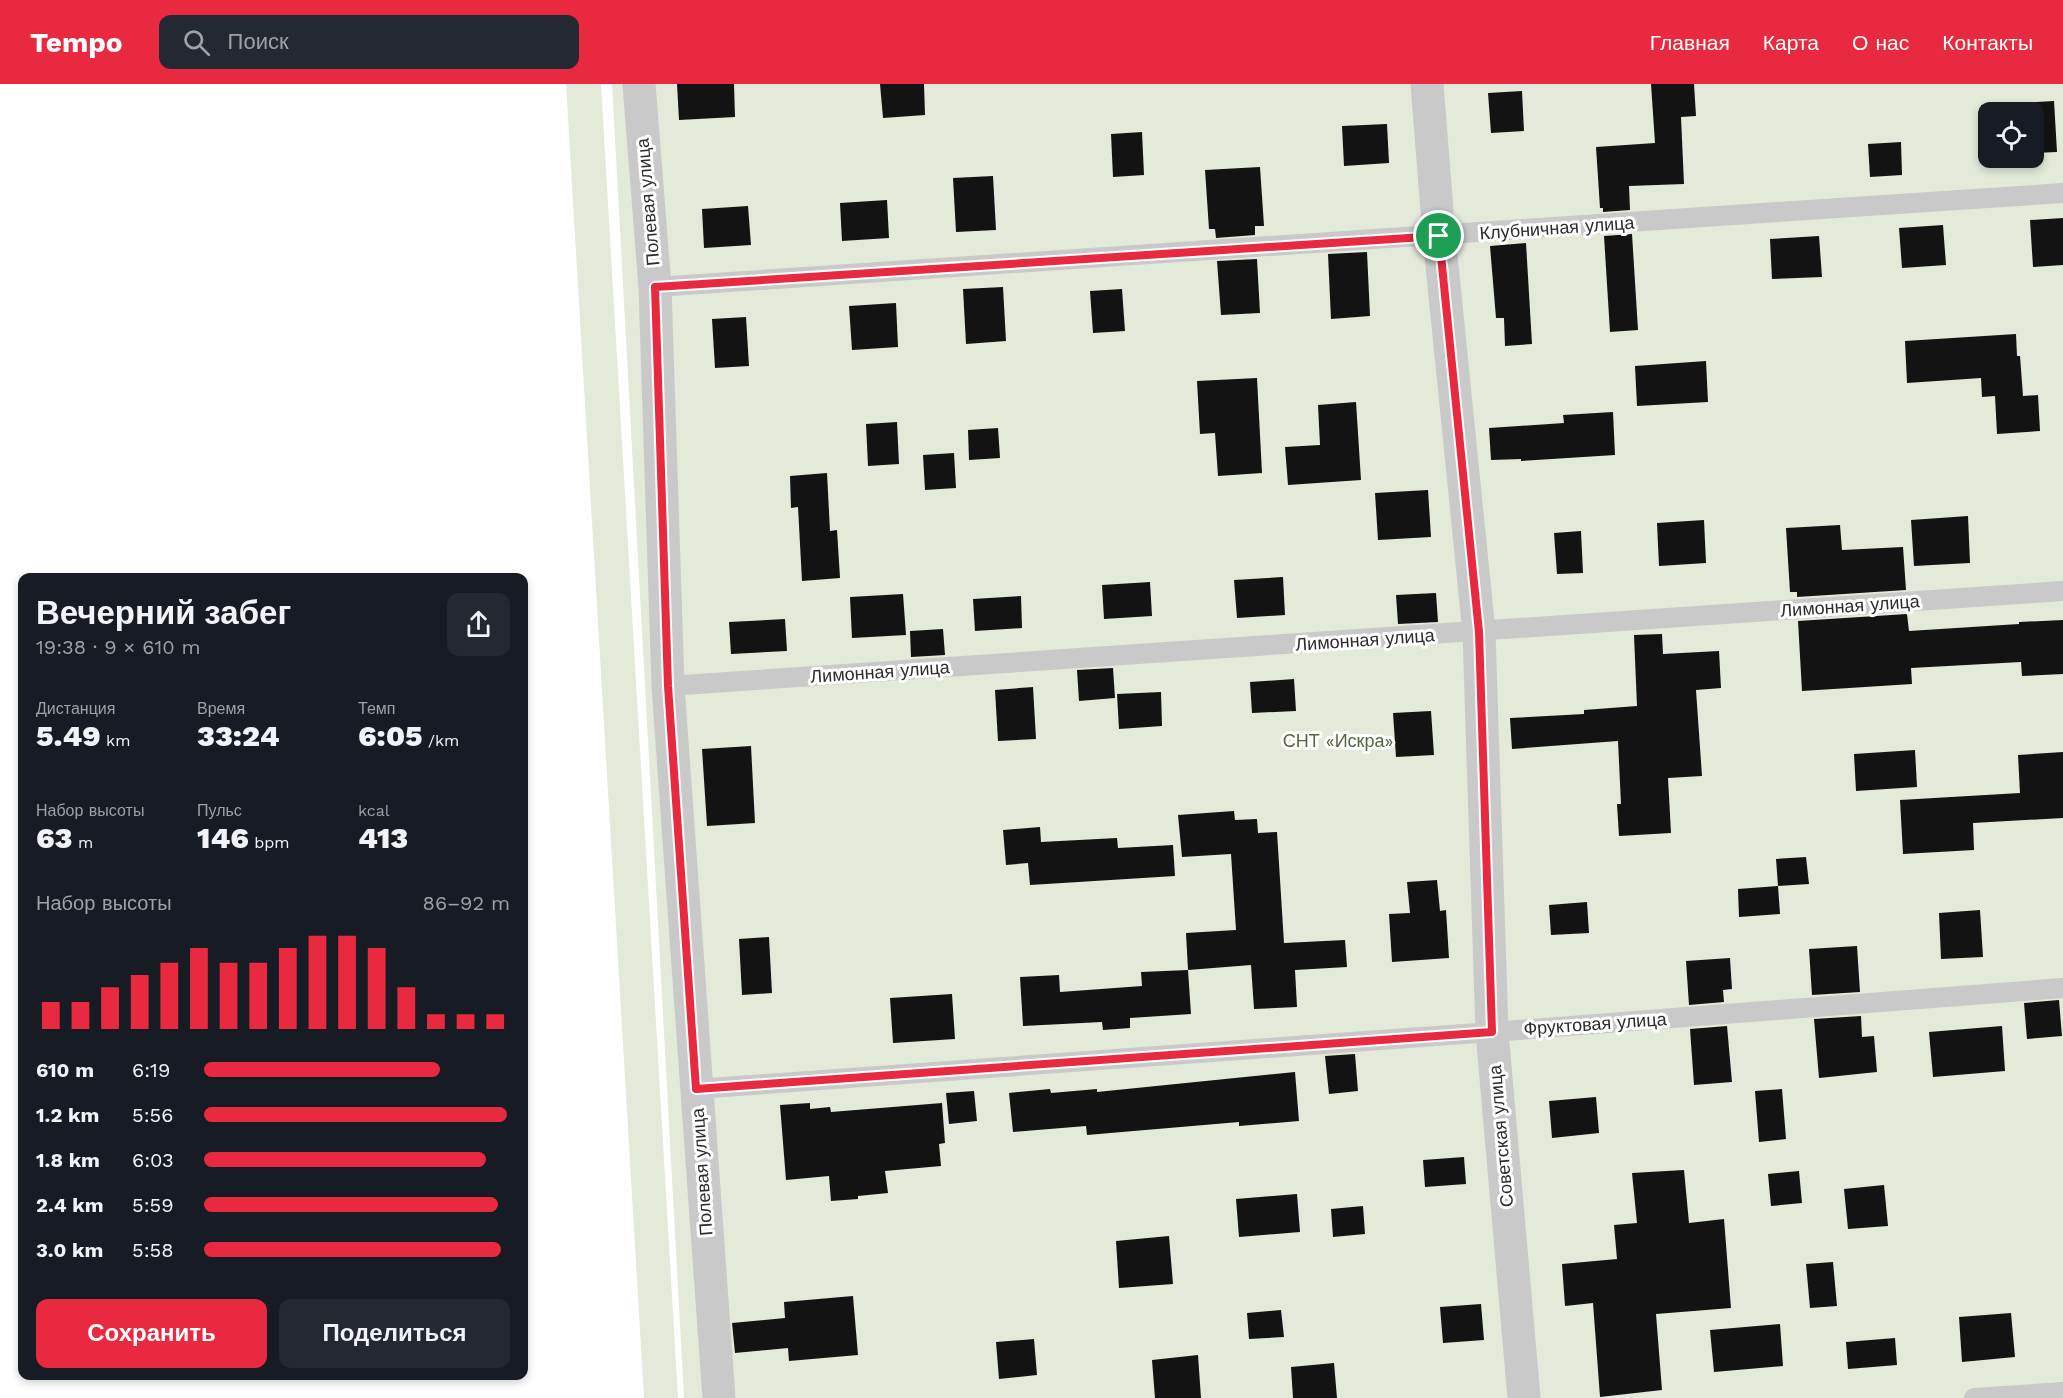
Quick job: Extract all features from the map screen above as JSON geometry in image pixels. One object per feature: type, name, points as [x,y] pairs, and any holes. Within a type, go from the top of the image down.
[{"type":"street","name":"Полевая улица","points":[[639,84],[655,287],[668,686],[718,1398]]},
{"type":"street","name":"Советская улица","points":[[1427,84],[1439,236],[1479,632],[1492,1032],[1524,1398]]},
{"type":"lane","name":"Клубничная улица","points":[[655,287],[2063,193]]},
{"type":"lane","name":"Лимонная улица","points":[[668,686],[2063,591]]},
{"type":"lane","name":"Фруктовая улица","points":[[696,1089],[1492,1032],[2063,988]]},
{"type":"lane","points":[[1974,1398],[2063,1392]]},
{"type":"green space","points":[[566,84],[601,84],[678,1398],[644,1398]]},
{"type":"green space","name":"СНТ «Искра»","points":[[612,84],[2063,84],[2063,1398],[684,1398]]},
{"type":"building","points":[[677,84],[734,84],[735,117],[679,120]]},
{"type":"building","points":[[880,84],[924,84],[925,115],[883,118]]},
{"type":"building","points":[[1651,84],[1694,84],[1696,116],[1681,117],[1684,184],[1629,186],[1630,210],[1603,212],[1603,208],[1600,208],[1596,147],[1655,143]]},
{"type":"building","points":[[1522,91],[1524,131],[1491,133],[1488,93]]},
{"type":"building","points":[[2054,101],[2057,152],[2044,153],[2044,102],[2036,102]]},
{"type":"building","points":[[1387,124],[1389,163],[1344,166],[1342,126]]},
{"type":"building","points":[[1142,132],[1144,175],[1113,177],[1111,134]]},
{"type":"building","points":[[1901,142],[1902,175],[1870,177],[1868,144]]},
{"type":"building","points":[[1260,167],[1264,226],[1255,226],[1255,235],[1216,238],[1215,229],[1209,229],[1205,170]]},
{"type":"building","points":[[993,176],[996,230],[956,232],[953,178]]},
{"type":"building","points":[[887,200],[889,238],[842,241],[840,203]]},
{"type":"building","points":[[748,206],[751,245],[704,248],[702,209]]},
{"type":"building","points":[[2063,218],[2063,265],[2033,267],[2030,220]]},
{"type":"building","points":[[1943,225],[1946,265],[1902,268],[1899,228]]},
{"type":"building","points":[[1632,234],[1638,330],[1610,332],[1604,236]]},
{"type":"building","points":[[1819,236],[1822,277],[1772,279],[1770,239]]},
{"type":"building","points":[[1526,243],[1532,344],[1505,346],[1504,318],[1496,318],[1490,246]]},
{"type":"building","points":[[1367,252],[1370,316],[1331,319],[1328,254]]},
{"type":"building","points":[[1257,259],[1260,313],[1221,315],[1217,261]]},
{"type":"building","points":[[1003,287],[1006,341],[966,344],[963,289]]},
{"type":"building","points":[[1122,289],[1125,331],[1093,333],[1090,291]]},
{"type":"building","points":[[896,303],[898,347],[852,350],[849,306]]},
{"type":"building","points":[[746,317],[749,366],[715,368],[712,319]]},
{"type":"building","points":[[2016,334],[2023,396],[2038,395],[2040,431],[1997,434],[1995,396],[1982,397],[1981,378],[1907,383],[1905,341]]},
{"type":"building","points":[[1706,361],[1708,402],[1637,406],[1635,366]]},
{"type":"building","points":[[1257,378],[1262,473],[1218,476],[1215,433],[1200,434],[1197,381]]},
{"type":"building","points":[[1356,402],[1361,480],[1288,485],[1285,447],[1320,445],[1318,405]]},
{"type":"building","points":[[1613,412],[1615,455],[1521,461],[1521,459],[1491,460],[1489,428],[1564,423],[1563,415]]},
{"type":"building","points":[[897,422],[899,464],[868,466],[866,424]]},
{"type":"building","points":[[998,428],[1000,458],[969,460],[968,430]]},
{"type":"building","points":[[954,453],[956,488],[925,490],[923,455]]},
{"type":"building","points":[[827,473],[830,531],[837,530],[840,578],[802,581],[798,507],[791,508],[790,476]]},
{"type":"building","points":[[1428,490],[1431,537],[1378,540],[1375,493]]},
{"type":"building","points":[[1968,516],[1970,563],[1914,566],[1911,520]]},
{"type":"building","points":[[1704,520],[1706,563],[1659,566],[1657,523]]},
{"type":"building","points":[[1840,525],[1842,550],[1903,547],[1906,590],[1797,597],[1797,592],[1790,592],[1786,528]]},
{"type":"building","points":[[1581,531],[1583,573],[1557,574],[1554,533]]},
{"type":"building","points":[[1283,577],[1285,615],[1237,618],[1234,580]]},
{"type":"building","points":[[1150,582],[1152,616],[1104,619],[1102,585]]},
{"type":"building","points":[[1436,593],[1438,622],[1398,624],[1396,595]]},
{"type":"building","points":[[903,594],[906,635],[852,638],[850,597]]},
{"type":"building","points":[[1021,596],[1022,628],[975,631],[973,599]]},
{"type":"building","points":[[1907,614],[1909,631],[2063,620],[2063,674],[2022,676],[2021,662],[1911,668],[1912,684],[1802,691],[1798,621]]},
{"type":"building","points":[[785,619],[787,651],[731,654],[729,622]]},
{"type":"building","points":[[943,629],[945,655],[911,657],[910,631]]},
{"type":"building","points":[[1662,634],[1663,654],[1719,651],[1721,688],[1696,690],[1702,776],[1668,778],[1671,833],[1619,836],[1617,804],[1621,804],[1618,741],[1512,749],[1510,718],[1584,714],[1584,710],[1637,706],[1634,635]]},
{"type":"building","points":[[1113,668],[1115,698],[1079,701],[1077,670]]},
{"type":"building","points":[[1294,679],[1296,711],[1252,713],[1250,682]]},
{"type":"building","points":[[1033,687],[1036,739],[998,741],[995,690]]},
{"type":"building","points":[[1161,692],[1162,726],[1119,729],[1117,694]]},
{"type":"building","points":[[1431,711],[1434,755],[1396,757],[1393,713]]},
{"type":"building","points":[[751,746],[755,823],[707,826],[702,749]]},
{"type":"building","points":[[1915,750],[1917,787],[1856,791],[1854,754]]},
{"type":"building","points":[[2063,752],[2063,818],[1973,823],[1974,850],[1903,854],[1900,800],[2020,793],[2018,755]]},
{"type":"building","points":[[1234,811],[1235,820],[1257,819],[1258,833],[1277,832],[1284,943],[1345,940],[1347,967],[1295,970],[1297,1007],[1254,1009],[1251,965],[1188,970],[1186,933],[1236,930],[1231,854],[1182,857],[1178,815]]},
{"type":"building","points":[[1040,827],[1041,842],[1117,838],[1118,848],[1173,845],[1175,876],[1030,885],[1028,863],[1006,865],[1003,830]]},
{"type":"building","points":[[1806,857],[1809,884],[1778,886],[1776,859]]},
{"type":"building","points":[[1437,880],[1440,911],[1446,910],[1449,958],[1392,962],[1389,914],[1410,913],[1407,882]]},
{"type":"building","points":[[1778,886],[1780,914],[1739,917],[1738,889]]},
{"type":"building","points":[[1587,902],[1589,933],[1551,935],[1549,905]]},
{"type":"building","points":[[1980,910],[1983,957],[1941,959],[1939,913]]},
{"type":"building","points":[[769,937],[772,993],[742,995],[739,939]]},
{"type":"building","points":[[1857,946],[1860,992],[1812,995],[1809,949]]},
{"type":"building","points":[[1730,958],[1732,989],[1723,990],[1724,1002],[1689,1005],[1686,961]]},
{"type":"building","points":[[1188,970],[1191,1014],[1130,1018],[1130,1028],[1103,1030],[1102,1022],[1023,1026],[1020,977],[1059,975],[1060,992],[1142,986],[1141,972]]},
{"type":"building","points":[[952,994],[955,1039],[893,1043],[890,998]]},
{"type":"building","points":[[2059,1000],[2062,1036],[2027,1039],[2024,1003]]},
{"type":"building","points":[[1861,1016],[1862,1037],[1874,1036],[1877,1072],[1819,1078],[1814,1019]]},
{"type":"building","points":[[1727,1026],[1732,1082],[1694,1085],[1690,1029]]},
{"type":"building","points":[[2002,1026],[2005,1071],[1933,1077],[1929,1032]]},
{"type":"building","points":[[1355,1054],[1358,1091],[1329,1094],[1325,1056]]},
{"type":"building","points":[[1295,1072],[1299,1121],[1239,1126],[1239,1122],[1087,1135],[1086,1126],[1013,1132],[1009,1093],[1050,1089],[1051,1093],[1097,1089],[1097,1092]]},
{"type":"building","points":[[1782,1089],[1786,1139],[1759,1142],[1755,1091]]},
{"type":"building","points":[[974,1091],[977,1121],[949,1124],[946,1093]]},
{"type":"building","points":[[1596,1097],[1599,1133],[1552,1138],[1549,1101]]},
{"type":"building","points":[[810,1103],[810,1109],[830,1107],[831,1112],[942,1103],[945,1143],[939,1144],[941,1166],[885,1171],[888,1193],[858,1196],[858,1199],[831,1201],[829,1176],[786,1180],[780,1105]]},
{"type":"building","points":[[1464,1157],[1466,1184],[1425,1187],[1423,1160]]},
{"type":"building","points":[[1684,1170],[1689,1223],[1724,1219],[1731,1308],[1656,1314],[1662,1390],[1600,1397],[1593,1303],[1565,1306],[1562,1264],[1617,1259],[1614,1225],[1637,1223],[1632,1173]]},
{"type":"building","points":[[1799,1171],[1802,1203],[1771,1206],[1768,1174]]},
{"type":"building","points":[[1884,1185],[1888,1226],[1848,1229],[1844,1189]]},
{"type":"building","points":[[1297,1194],[1300,1232],[1239,1237],[1236,1199]]},
{"type":"building","points":[[1363,1206],[1365,1234],[1333,1237],[1331,1209]]},
{"type":"building","points":[[1169,1236],[1173,1284],[1119,1288],[1116,1241]]},
{"type":"building","points":[[1833,1262],[1837,1306],[1810,1308],[1806,1264]]},
{"type":"building","points":[[853,1296],[858,1355],[789,1361],[788,1348],[735,1353],[732,1323],[785,1318],[784,1302]]},
{"type":"building","points":[[1481,1304],[1484,1340],[1443,1343],[1440,1307]]},
{"type":"building","points":[[1281,1310],[1284,1337],[1249,1339],[1247,1313]]},
{"type":"building","points":[[2011,1313],[2015,1357],[1962,1362],[1959,1317]]},
{"type":"building","points":[[1780,1324],[1783,1366],[1714,1372],[1710,1330]]},
{"type":"building","points":[[1895,1338],[1897,1365],[1848,1369],[1846,1342]]},
{"type":"building","points":[[1034,1339],[1037,1375],[999,1379],[996,1342]]},
{"type":"building","points":[[1198,1355],[1201,1398],[1155,1398],[1152,1360]]},
{"type":"building","points":[[1334,1363],[1337,1398],[1293,1398],[1291,1367]]},
{"type":"route","points":[[1439,236],[1479,632],[1492,1032],[696,1089],[668,686],[655,287],[1439,236]]}]
